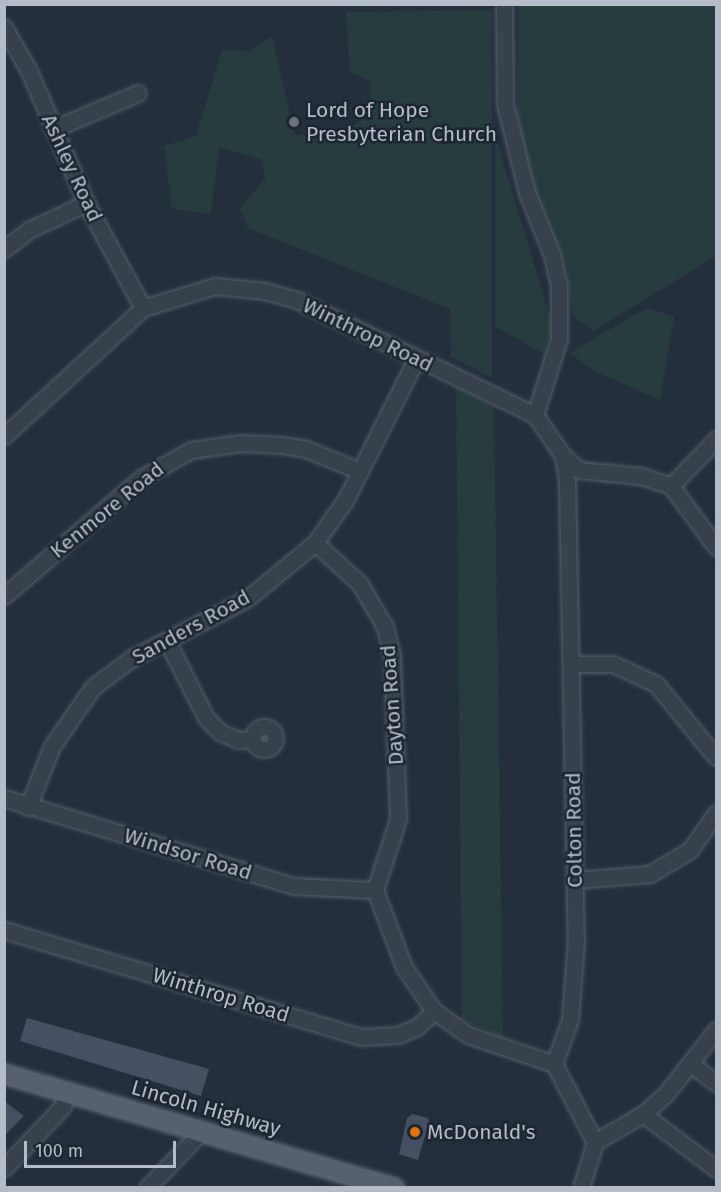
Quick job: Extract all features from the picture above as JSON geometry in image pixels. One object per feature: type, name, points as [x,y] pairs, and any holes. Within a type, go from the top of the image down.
[{"type":"main road","name":"Lincoln Highway","points":[[4,1074],[395,1188]]},
{"type":"street","points":[[504,4],[505,104],[527,193],[552,255],[559,285],[560,339],[535,415],[563,456],[579,470],[641,476],[671,486],[717,547]]},
{"type":"street","name":"Ashley Road","points":[[4,27],[29,71],[86,203],[143,308]]},
{"type":"street","points":[[53,129],[138,93]]},
{"type":"street","points":[[4,249],[31,229],[86,203]]},
{"type":"street","name":"Winthrop Road","points":[[4,436],[143,308],[207,288],[265,291],[299,301],[535,415]]},
{"type":"street","name":"Sanders Road","points":[[28,807],[52,746],[93,687],[132,658],[248,598],[315,543],[360,471],[416,359]]},
{"type":"street","points":[[671,486],[717,438]]},
{"type":"street","name":"Kenmore Road","points":[[4,596],[141,478],[191,450],[241,442],[282,445],[306,449],[360,471]]},
{"type":"street","name":"Colton Road","points":[[554,1064],[570,1020],[576,940],[571,664],[563,456]]},
{"type":"street","name":"Dayton Road","points":[[315,543],[360,585],[385,627],[392,656],[398,819],[375,890]]},
{"type":"street","points":[[167,641],[206,718],[229,736],[253,739]]},
{"type":"street","points":[[571,664],[613,664],[656,684],[717,757]]},
{"type":"street","name":"Windsor Road","points":[[4,798],[294,886],[375,890]]},
{"type":"street","points":[[575,880],[650,874],[690,850],[717,813]]},
{"type":"street","points":[[375,890],[404,967],[434,1011],[468,1035],[554,1064],[596,1142]]},
{"type":"street","name":"Winthrop Road","points":[[4,930],[360,1037],[398,1035],[417,1027],[434,1011]]},
{"type":"street","points":[[581,1188],[596,1142],[643,1114],[692,1065],[717,1030]]},
{"type":"street","points":[[692,1065],[717,1083]]},
{"type":"street","points":[[4,1168],[63,1106],[65,1092]]},
{"type":"street","points":[[643,1114],[717,1169]]},
{"type":"street","points":[[147,1188],[201,1132]]},
{"type":"green space","points":[[518,5],[716,5],[716,256],[593,331],[573,316],[566,265],[530,178],[517,110]]},
{"type":"green space","points":[[492,10],[492,378],[451,357],[450,309],[248,228],[240,208],[265,179],[262,160],[219,147],[211,214],[172,209],[164,146],[196,136],[222,50],[249,51],[272,37],[295,135],[340,134],[371,114],[370,81],[350,72],[346,12]]},
{"type":"green space","points":[[495,135],[552,323],[546,355],[495,326]]},
{"type":"green space","points":[[647,308],[674,317],[660,400],[596,372],[569,353]]},
{"type":"green space","points":[[456,387],[494,406],[503,1038],[462,1020]]},
{"type":"building","points":[[27,1018],[209,1069],[201,1096],[20,1041]]},
{"type":"building","points":[[4,1101],[24,1116],[4,1136]]},
{"type":"building","name":"McDonald's","points":[[412,1114],[428,1118],[429,1122],[418,1160],[399,1154],[407,1118]]},
{"type":"place","name":"Lord of Hope Presbyterian Church","points":[[294,122]]},
{"type":"place","name":"McDonald's","points":[[415,1132]]}]
